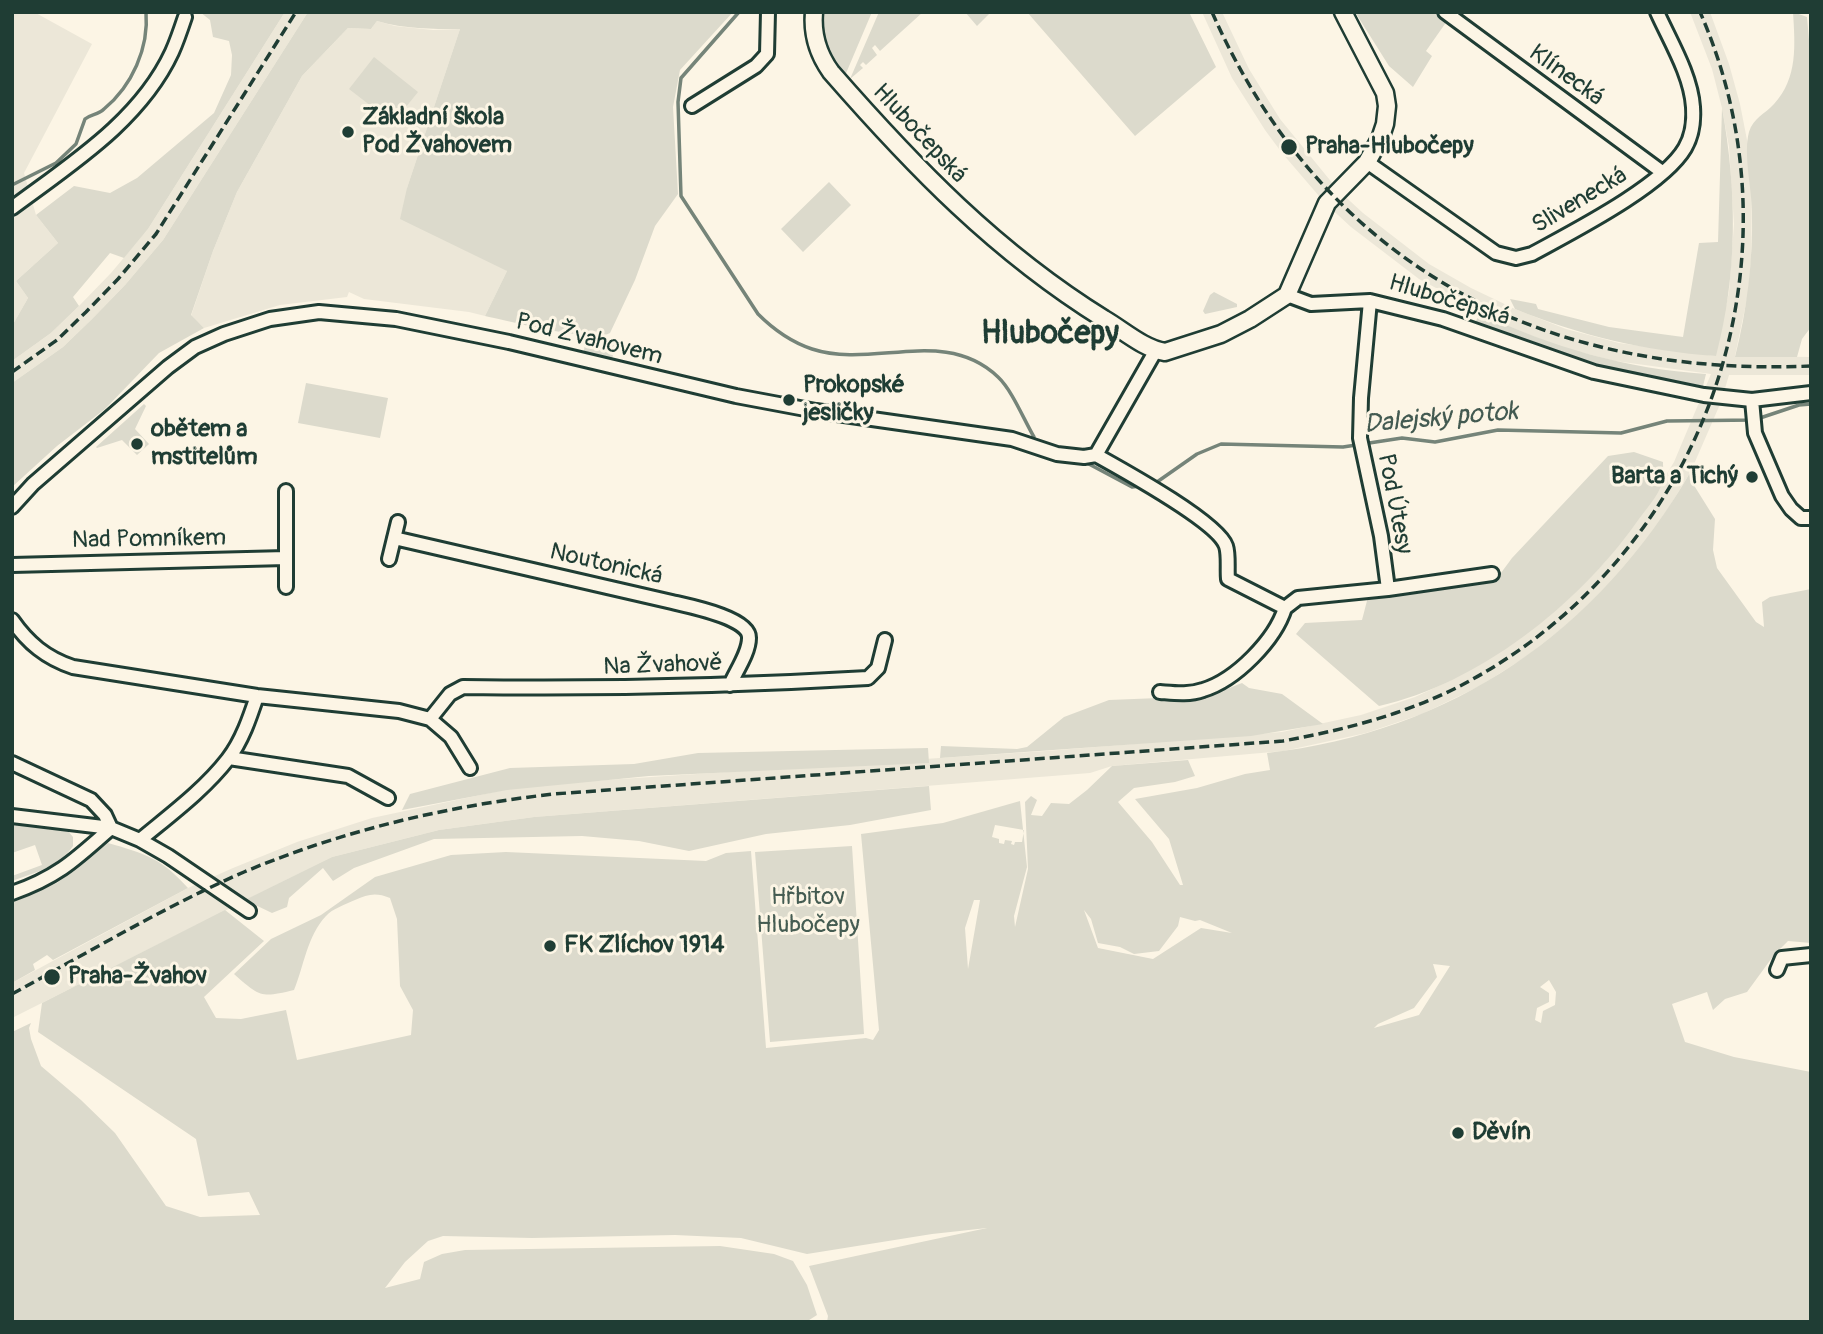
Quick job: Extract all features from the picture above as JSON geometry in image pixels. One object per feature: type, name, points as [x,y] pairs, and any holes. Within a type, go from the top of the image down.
[{"type":"street","points":[[691,106],[756,66],[767,54],[768,12]]},
{"type":"street","name":"Hlubočepská","points":[[814,12],[816,40],[823,61],[935,187],[1027,267],[1088,309],[1156,350]]},
{"type":"street","points":[[1160,692],[1201,691],[1236,673],[1279,626],[1285,608],[1228,579],[1227,547],[1219,534],[1152,486],[1096,455],[1156,350],[1168,352],[1221,334],[1287,295],[1326,203],[1367,162],[1385,124],[1387,106],[1381,83],[1343,12]]},
{"type":"street","name":"Klínecká","points":[[1445,12],[1662,172]]},
{"type":"street","name":"Slivenecká","points":[[1367,162],[1487,247],[1502,255],[1516,258],[1532,254],[1628,199],[1684,151],[1690,138],[1693,106],[1689,87],[1657,12]]},
{"type":"street","points":[[12,208],[106,138],[141,100],[171,54],[185,17]]},
{"type":"street","name":"Hlubočepská","points":[[1287,295],[1311,304],[1370,301],[1443,319],[1594,372],[1704,395],[1752,400],[1811,393]]},
{"type":"street","name":"Pod Útesy","points":[[1370,301],[1360,438],[1381,536],[1388,589]]},
{"type":"street","name":"Pod Žvahovem","points":[[12,508],[33,484],[168,367],[195,347],[270,319],[318,312],[397,319],[509,342],[728,394],[816,411],[1012,439],[1057,454],[1084,457],[1096,455]]},
{"type":"street","points":[[1752,400],[1755,433],[1782,496],[1801,518],[1811,519]]},
{"type":"street","points":[[286,491],[286,587]]},
{"type":"street","points":[[389,559],[398,522]]},
{"type":"street","name":"Noutonická","points":[[394,538],[672,601],[712,612],[744,625],[749,640],[730,685]]},
{"type":"street","name":"Nad Pomníkem","points":[[12,565],[286,558]]},
{"type":"street","name":"Pod Útesy","points":[[1285,608],[1298,598],[1388,589],[1492,573]]},
{"type":"street","points":[[12,620],[34,646],[52,660],[73,667],[257,696],[399,711],[430,719],[451,737],[470,768]]},
{"type":"street","name":"Na Žvahově","points":[[430,719],[450,694],[463,687],[579,689],[868,678],[878,668],[885,640]]},
{"type":"street","points":[[140,840],[198,790],[229,758],[257,696]]},
{"type":"street","points":[[229,758],[348,776],[388,799]]},
{"type":"street","points":[[12,763],[91,800],[111,828]]},
{"type":"street","points":[[12,816],[111,828],[168,856],[248,911]]},
{"type":"street","points":[[12,893],[42,882],[63,870],[111,828]]},
{"type":"street","points":[[1777,970],[1782,958],[1811,955]]},
{"type":"shaded area","points":[[14,12],[34,12],[92,44],[24,173],[36,215],[58,243],[16,281],[28,298],[12,326]]},
{"type":"shaded area","points":[[285,12],[308,12],[163,240],[125,285],[63,347],[12,383],[12,361],[51,333],[79,306],[148,229]]},
{"type":"shaded area","points":[[1202,12],[1222,12],[1249,69],[1280,119],[1338,190],[1429,264],[1515,309],[1566,329],[1619,343],[1715,356],[1729,292],[1734,224],[1729,147],[1722,108],[1712,69],[1690,12],[1710,12],[1740,104],[1748,145],[1752,191],[1748,294],[1735,356],[1811,357],[1811,375],[1729,375],[1721,402],[1691,471],[1662,519],[1618,575],[1574,619],[1527,656],[1480,686],[1422,714],[1366,733],[1284,751],[1112,766],[1090,773],[534,817],[439,830],[332,857],[12,1018],[12,983],[188,888],[297,842],[372,818],[513,788],[545,784],[1046,751],[1282,732],[1361,715],[1415,697],[1445,683],[1516,641],[1561,605],[1604,563],[1646,508],[1674,462],[1711,374],[1615,361],[1560,347],[1508,326],[1419,279],[1351,227],[1325,203],[1282,153],[1232,78]]},
{"type":"shaded area","name":"Základní škola Pod Žvahovem","points":[[377,21],[433,30],[460,29],[407,188],[507,271],[485,316],[364,299],[349,292],[347,297],[280,305],[204,328],[191,316],[213,251],[237,192],[302,76],[348,28],[371,29]]},
{"type":"green space","points":[[200,12],[285,12],[148,229],[124,258],[110,253],[73,297],[79,306],[51,333],[12,361],[12,326],[28,298],[16,281],[58,243],[36,215],[74,186],[110,193],[137,178],[214,113],[231,75],[232,55],[229,41],[213,37],[210,20]]},
{"type":"green space","points":[[308,12],[733,12],[680,70],[673,107],[678,194],[655,226],[635,280],[610,333],[569,333],[485,316],[507,271],[400,219],[407,188],[460,29],[428,29],[377,21],[371,29],[348,28],[302,76],[237,192],[191,315],[204,328],[159,353],[105,409],[57,446],[12,487],[12,383],[63,347],[125,285],[163,240]]},
{"type":"green space","points":[[823,12],[872,12],[844,78],[833,64],[826,47]]},
{"type":"green space","points":[[879,12],[923,12],[880,51],[875,45],[872,48],[877,55],[866,65],[863,62],[860,65],[863,68],[850,79]]},
{"type":"green space","points":[[965,12],[991,12],[977,26]]},
{"type":"green space","points":[[1027,12],[1189,12],[1216,67],[1135,136]]},
{"type":"green space","points":[[1355,12],[1434,12],[1447,21],[1426,51],[1432,56],[1413,87],[1389,66]]},
{"type":"green space","points":[[1793,12],[1807,17],[1811,62],[1811,327],[1802,339],[1797,357],[1735,357],[1746,303],[1751,249],[1752,212],[1747,141],[1753,123],[1782,94],[1791,72],[1794,49]]},
{"type":"green space","points":[[374,57],[418,92],[393,123],[349,89]]},
{"type":"green space","points":[[1722,108],[1730,170],[1733,232],[1728,294],[1716,356],[1614,341],[1515,309],[1510,299],[1536,304],[1538,309],[1609,327],[1683,337],[1699,243],[1718,242]]},
{"type":"green space","points":[[829,182],[851,205],[803,252],[781,229]]},
{"type":"green space","points":[[1214,292],[1237,304],[1237,307],[1205,314],[1203,311]]},
{"type":"green space","points":[[1480,313],[1534,336],[1590,354],[1647,367],[1706,374],[1703,386],[1598,365],[1475,323]]},
{"type":"green space","points":[[615,340],[612,361],[583,359],[585,342]]},
{"type":"green space","points":[[306,383],[388,398],[380,438],[298,423]]},
{"type":"green space","points":[[144,404],[146,406],[135,429],[149,444],[137,455],[122,440],[96,447]]},
{"type":"green space","points":[[1634,452],[1663,462],[1663,481],[1654,499],[1612,554],[1555,611],[1523,637],[1453,680],[1379,706],[1296,634],[1305,623],[1362,620],[1368,597],[1498,577],[1512,558],[1608,456]]},
{"type":"green space","points":[[1691,471],[1695,487],[1715,519],[1713,550],[1717,568],[1756,622],[1764,627],[1762,602],[1770,597],[1811,589],[1811,943],[1788,941],[1774,955],[1747,992],[1725,999],[1713,1010],[1707,992],[1672,1004],[1685,1042],[1734,1057],[1811,1072],[1811,1322],[827,1322],[828,1316],[809,1266],[987,1228],[807,1254],[741,1238],[675,1235],[532,1238],[443,1236],[428,1241],[405,1262],[385,1288],[420,1279],[424,1262],[442,1254],[465,1250],[720,1246],[774,1254],[793,1261],[807,1285],[817,1315],[806,1322],[12,1322],[12,1032],[31,1023],[31,1039],[41,1066],[115,1133],[166,1206],[200,1217],[260,1215],[249,1192],[208,1196],[196,1139],[38,1032],[42,1003],[225,910],[264,941],[204,997],[216,1018],[241,1019],[286,1010],[297,1060],[411,1035],[413,1010],[400,986],[397,919],[390,898],[385,896],[364,896],[326,916],[310,942],[294,990],[261,994],[234,974],[271,939],[321,915],[375,877],[451,855],[506,852],[706,861],[726,853],[751,851],[766,1048],[866,1038],[873,1040],[879,1030],[861,834],[943,823],[1020,801],[1023,830],[995,825],[992,837],[999,839],[999,843],[1004,844],[1005,840],[1012,841],[1011,844],[1014,845],[1015,842],[1022,842],[1023,833],[1027,867],[1014,916],[1015,927],[1028,869],[1025,802],[1031,796],[1037,800],[1031,815],[1042,816],[1051,803],[1069,804],[1112,766],[1188,760],[1195,776],[1134,788],[1118,802],[1152,842],[1180,885],[1183,885],[1169,839],[1135,799],[1197,788],[1245,774],[1270,770],[1267,753],[1335,741],[1399,723],[1458,697],[1514,664],[1565,625],[1612,580],[1654,528]],"holes":[[[974,900],[980,900],[968,969],[965,928]],[[1084,910],[1091,919],[1098,943],[1120,947],[1134,954],[1159,951],[1178,926],[1180,917],[1200,920],[1232,933],[1201,928],[1153,959],[1098,948]],[[1433,964],[1450,966],[1419,1015],[1374,1028],[1414,1008],[1437,977]],[[1549,980],[1556,992],[1555,1005],[1543,1011],[1541,1023],[1535,1020],[1537,1008],[1549,1002],[1549,993],[1540,987]]]},
{"type":"green space","points":[[1242,683],[1249,688],[1282,694],[1323,724],[1251,736],[940,758],[941,746],[1017,749],[1027,747],[1064,717],[1109,700],[1209,696]]},
{"type":"green space","points":[[928,748],[929,763],[649,776],[507,790],[402,810],[410,794],[510,768],[634,764],[698,753]]},
{"type":"green space","points":[[929,786],[931,810],[850,825],[766,834],[689,851],[639,841],[582,836],[434,839],[354,868],[333,881],[323,868],[289,898],[287,907],[272,913],[245,900],[332,857],[439,830],[534,817]]},
{"type":"green space","points":[[12,824],[68,831],[73,837],[73,846],[53,864],[12,881],[12,876],[42,865],[35,845],[12,853]]},
{"type":"green space","points":[[108,843],[133,850],[161,863],[188,888],[53,960],[47,955],[33,964],[35,970],[12,983],[12,903],[57,883]]},
{"type":"green space","name":"Hřbitov Hlubočepy","points":[[852,846],[864,1034],[770,1042],[755,852]]},
{"type":"waterway","points":[[12,185],[56,163],[76,144],[85,119],[102,111],[123,89],[137,65],[145,39],[146,12]]},
{"type":"waterway","name":"Dalejský potok","points":[[739,12],[681,78],[678,102],[681,196],[758,314],[783,335],[812,349],[859,355],[932,351],[955,354],[977,362],[1003,383],[1034,437]]},
{"type":"waterway","name":"Dalejský potok","points":[[1151,483],[1157,482],[1197,454],[1221,444],[1343,447],[1402,438],[1435,442],[1498,430],[1621,433],[1667,421],[1754,420],[1799,405],[1811,404]]},
{"type":"waterway","name":"Dalejský potok","points":[[1087,463],[1132,487],[1140,486]]},
{"type":"railway","points":[[12,372],[57,340],[118,279],[156,234],[296,12]]},
{"type":"railway","points":[[1212,12],[1259,100],[1314,175],[1379,238],[1452,288],[1532,326],[1619,351],[1712,365],[1811,366]]},
{"type":"railway","points":[[12,994],[156,915],[244,872],[358,832],[435,813],[554,794],[1283,741],[1381,718],[1428,701],[1473,679],[1554,623],[1622,555],[1676,476],[1715,389],[1737,297],[1743,202],[1731,106],[1700,12]]},
{"type":"place","name":"Základní škola Pod Žvahovem","points":[[348,132]]},
{"type":"place","name":"Praha-Hlubočepy","points":[[1289,147]]},
{"type":"place","name":"Prokopské jesličky","points":[[789,400]]},
{"type":"place","name":"obětem a mstitelům","points":[[137,444]]},
{"type":"place","name":"Barta a Tichý","points":[[1752,477]]},
{"type":"place","name":"FK Zlíchov 1914","points":[[550,946]]},
{"type":"place","name":"Praha-Žvahov","points":[[52,977]]},
{"type":"place","name":"Děvín","points":[[1458,1133]]},
{"type":"district","name":"Hlubočepy","points":[[1050,335]]}]
